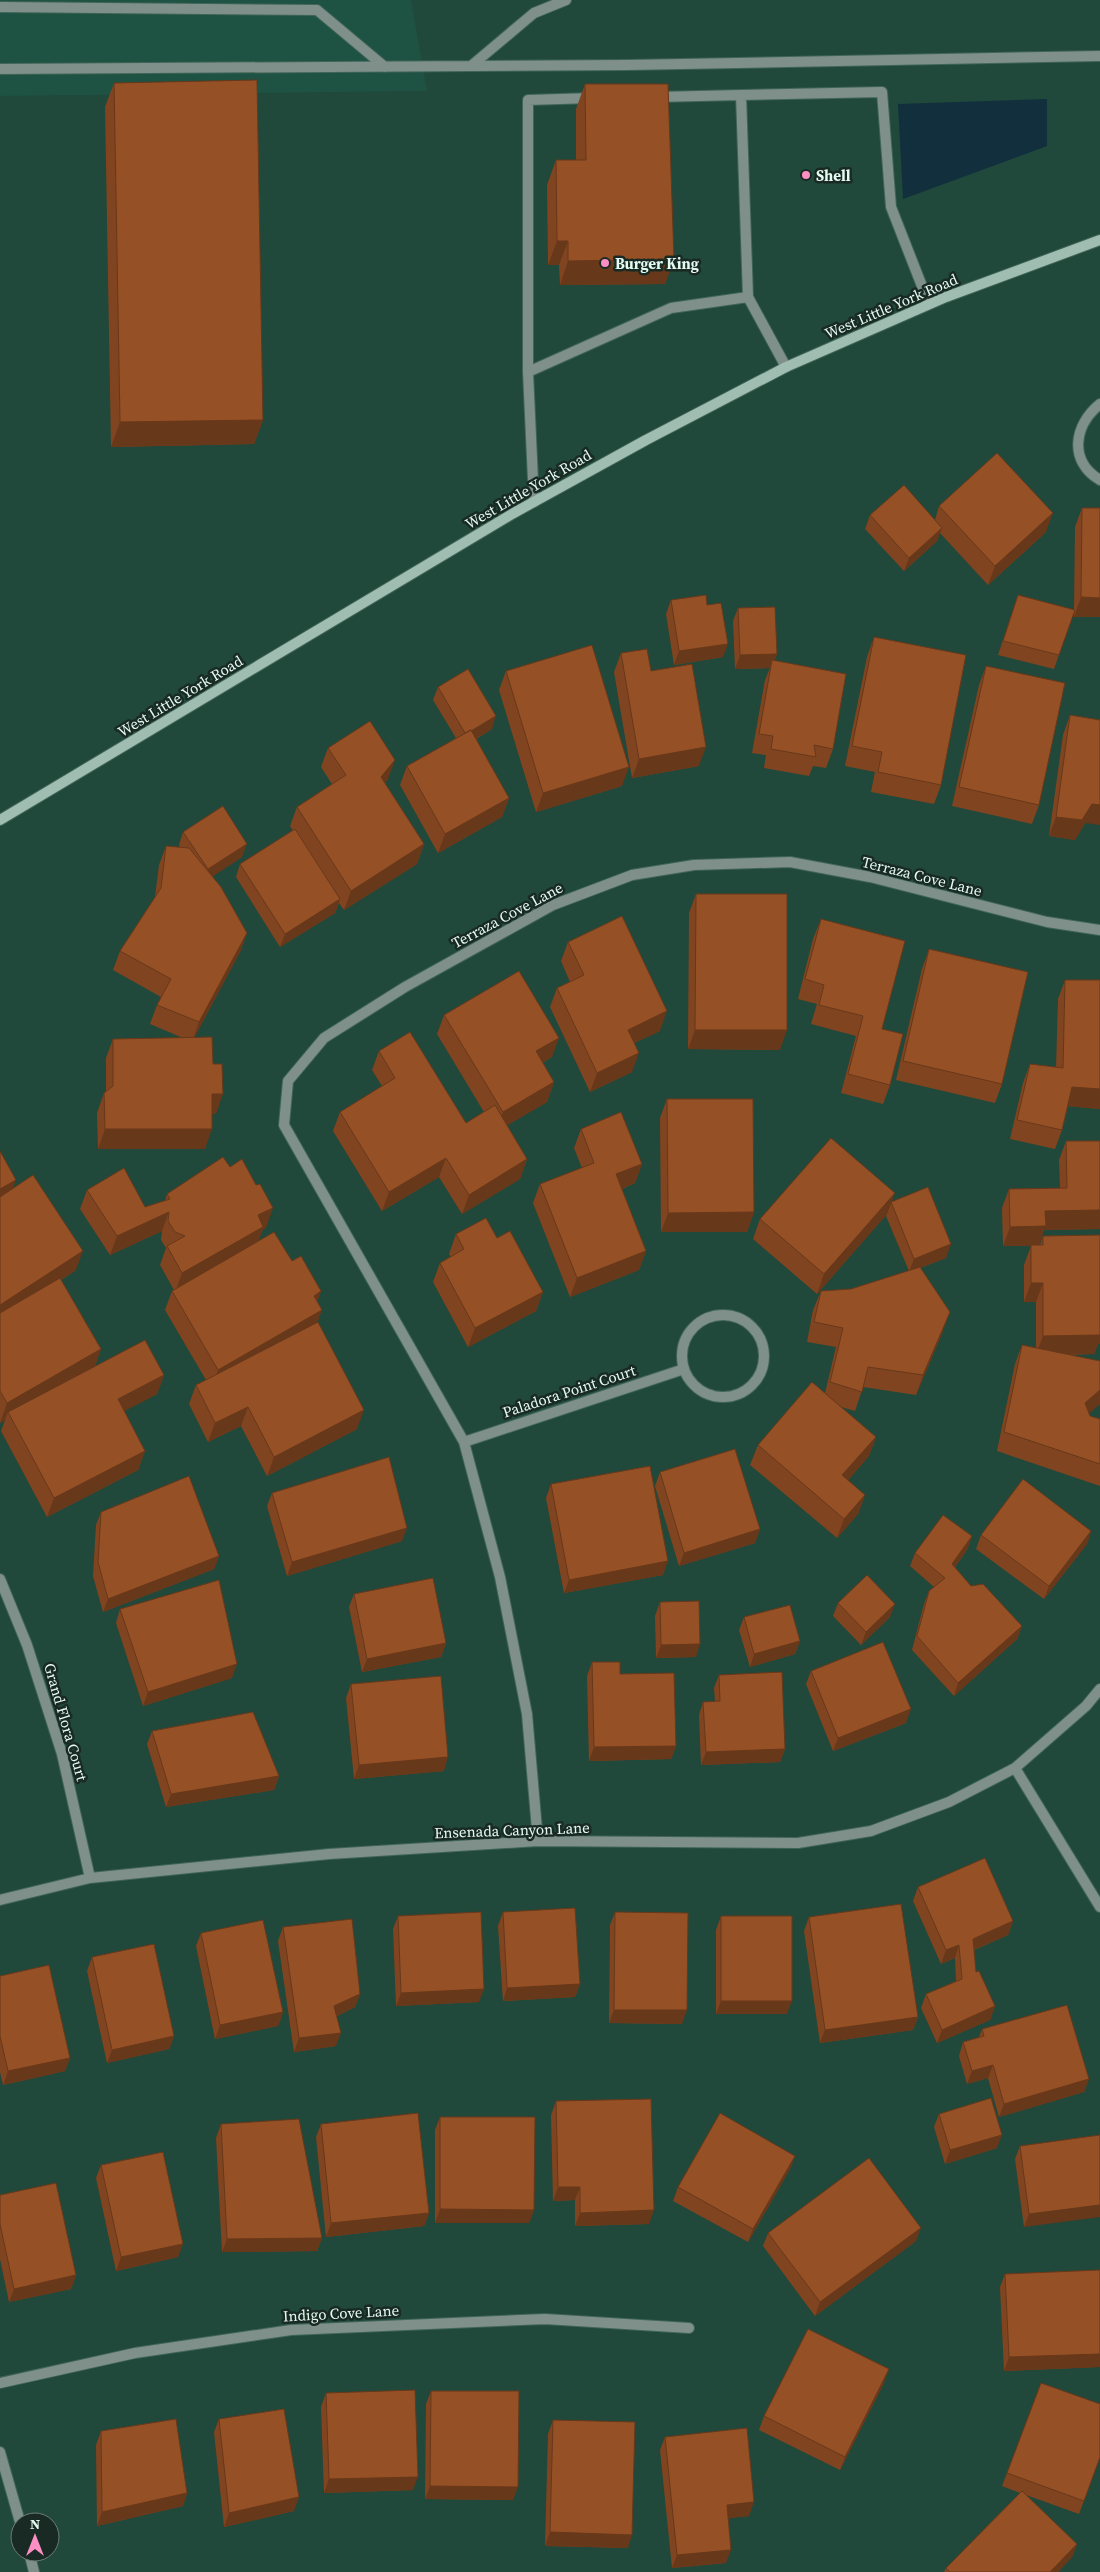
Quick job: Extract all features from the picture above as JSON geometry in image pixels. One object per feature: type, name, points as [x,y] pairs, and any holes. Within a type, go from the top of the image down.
[{"type":"main road","name":"West Little York Road","points":[[0,820],[534,502],[646,440],[786,368],[929,304],[1100,240]]},
{"type":"street","points":[[471,66],[534,12],[566,0]]},
{"type":"street","points":[[0,8],[317,10],[385,67]]},
{"type":"street","points":[[0,69],[471,66],[1100,56]]},
{"type":"street","points":[[644,97],[882,92],[891,207],[929,304]]},
{"type":"street","points":[[741,95],[748,297],[786,368]]},
{"type":"street","points":[[534,502],[528,372],[528,100],[605,98]]},
{"type":"street","points":[[528,372],[671,308],[748,297]]},
{"type":"street","points":[[1100,404],[1089,413],[1081,426],[1078,439],[1079,453],[1085,466],[1100,480]]},
{"type":"street","name":"Terraza Cove Lane","points":[[464,1442],[284,1125],[288,1081],[324,1038],[405,987],[553,904],[632,875],[694,865],[790,862],[870,877],[1047,922],[1100,930]]},
{"type":"street","points":[[716,1316],[731,1316],[744,1321],[754,1330],[762,1343],[762,1368],[748,1388],[736,1394],[723,1396],[705,1392],[690,1380],[684,1369],[682,1355],[684,1341],[692,1329],[703,1320],[716,1316]]},
{"type":"street","name":"Paladora Point Court","points":[[464,1442],[684,1369]]},
{"type":"street","points":[[464,1442],[500,1577],[527,1714],[538,1840]]},
{"type":"street","name":"Grand Flora Court","points":[[0,1579],[27,1644],[62,1754],[90,1878]]},
{"type":"street","name":"Ensenada Canyon Lane","points":[[0,1900],[90,1878],[329,1854],[538,1840],[798,1843],[871,1831],[948,1802],[1014,1768],[1086,1706],[1100,1688]]},
{"type":"street","points":[[1014,1768],[1100,1907]]},
{"type":"street","name":"Indigo Cove Lane","points":[[0,2383],[135,2353],[292,2330],[545,2319],[688,2328]]},
{"type":"street","points":[[0,2452],[17,2512]]},
{"type":"shaded area","points":[[0,0],[411,0],[427,91],[0,96]]},
{"type":"water","points":[[1047,99],[1047,146],[903,199],[898,104]]},
{"type":"building","points":[[257,80],[263,420],[120,422],[114,83]]},
{"type":"building","points":[[585,84],[668,84],[674,259],[568,261],[568,241],[557,241],[556,160],[586,160]]},
{"type":"building","points":[[997,453],[1053,513],[995,566],[939,506]]},
{"type":"building","points":[[904,485],[942,528],[909,558],[870,515]]},
{"type":"building","points":[[1082,508],[1100,508],[1100,598],[1081,597]]},
{"type":"building","points":[[706,595],[707,605],[721,603],[728,644],[679,651],[671,600]]},
{"type":"building","points":[[1018,595],[1075,610],[1059,655],[1003,641]]},
{"type":"building","points":[[775,607],[777,654],[740,655],[738,608]]},
{"type":"building","points":[[874,637],[966,655],[941,785],[878,772],[882,752],[852,746]]},
{"type":"building","points":[[592,645],[629,767],[543,793],[506,671]]},
{"type":"building","points":[[647,649],[651,671],[692,664],[706,747],[639,759],[621,653]]},
{"type":"building","points":[[772,660],[846,674],[833,749],[814,745],[816,757],[771,749],[773,736],[759,734]]},
{"type":"building","points":[[986,666],[1065,683],[1039,805],[959,787]]},
{"type":"building","points":[[468,669],[496,716],[465,733],[438,687]]},
{"type":"building","points":[[1070,715],[1100,720],[1100,805],[1092,804],[1082,820],[1056,817]]},
{"type":"building","points":[[370,721],[395,760],[381,777],[424,844],[351,891],[297,807],[346,775],[328,748]]},
{"type":"building","points":[[471,730],[509,798],[445,834],[407,766]]},
{"type":"building","points":[[223,806],[247,844],[208,869],[183,832]]},
{"type":"building","points":[[295,829],[340,899],[285,934],[240,864]]},
{"type":"building","points":[[166,846],[189,848],[221,887],[247,933],[199,1022],[157,1005],[171,979],[120,951],[161,888]]},
{"type":"building","points":[[696,894],[787,894],[787,1030],[695,1030]]},
{"type":"building","points":[[622,916],[667,1011],[628,1030],[639,1053],[597,1073],[557,988],[584,975],[568,942]]},
{"type":"building","points":[[821,919],[905,941],[882,1029],[903,1034],[890,1085],[848,1074],[863,1016],[819,1005],[824,985],[805,979]]},
{"type":"building","points":[[929,949],[1028,972],[1002,1084],[903,1061]]},
{"type":"building","points":[[519,971],[559,1038],[536,1051],[554,1082],[503,1112],[444,1015]]},
{"type":"building","points":[[1065,980],[1100,980],[1100,1089],[1072,1087],[1062,1130],[1017,1120],[1030,1064],[1063,1068]]},
{"type":"building","points":[[410,1032],[466,1123],[495,1105],[527,1159],[469,1195],[446,1158],[389,1192],[340,1112],[395,1078],[379,1051]]},
{"type":"building","points":[[212,1037],[213,1064],[222,1064],[223,1094],[212,1094],[212,1129],[105,1129],[104,1093],[113,1086],[113,1039]]},
{"type":"building","points":[[667,1099],[753,1099],[754,1212],[668,1213]]},
{"type":"building","points":[[621,1112],[642,1164],[616,1174],[646,1251],[577,1278],[540,1184],[594,1163],[581,1129]]},
{"type":"building","points":[[831,1138],[895,1193],[824,1274],[760,1219]]},
{"type":"building","points":[[1066,1141],[1100,1141],[1100,1210],[1045,1211],[1046,1226],[1010,1227],[1009,1189],[1067,1188]]},
{"type":"building","points":[[0,1151],[16,1180],[0,1189]]},
{"type":"building","points":[[223,1157],[230,1167],[242,1159],[256,1185],[260,1184],[273,1208],[258,1215],[263,1227],[182,1273],[167,1246],[185,1236],[175,1232],[168,1221],[169,1212],[117,1236],[87,1190],[124,1168],[145,1207],[170,1199],[167,1194]]},
{"type":"building","points":[[33,1175],[83,1251],[0,1305],[0,1197]]},
{"type":"building","points":[[928,1187],[951,1244],[914,1259],[891,1202]]},
{"type":"building","points":[[486,1218],[497,1238],[510,1231],[543,1292],[475,1328],[440,1263],[464,1249],[456,1234]]},
{"type":"building","points":[[274,1232],[292,1261],[301,1256],[321,1291],[314,1296],[322,1310],[218,1370],[172,1291]]},
{"type":"building","points":[[1100,1235],[1100,1335],[1043,1336],[1043,1283],[1031,1283],[1031,1245],[1043,1245],[1043,1236]]},
{"type":"building","points":[[920,1267],[950,1312],[923,1375],[868,1367],[862,1392],[830,1382],[843,1328],[814,1322],[821,1291],[851,1289]]},
{"type":"building","points":[[60,1278],[101,1349],[7,1403],[0,1391],[0,1313]]},
{"type":"building","points":[[318,1322],[364,1410],[274,1457],[248,1407],[215,1423],[196,1385]]},
{"type":"building","points":[[145,1340],[164,1375],[118,1399],[145,1451],[54,1498],[8,1412]]},
{"type":"building","points":[[1022,1345],[1100,1361],[1100,1390],[1085,1403],[1090,1416],[1100,1419],[1100,1464],[1004,1432]]},
{"type":"building","points":[[812,1382],[876,1437],[842,1475],[865,1495],[844,1519],[758,1445]]},
{"type":"building","points":[[735,1449],[760,1529],[684,1553],[660,1472]]},
{"type":"building","points":[[389,1457],[407,1528],[292,1562],[272,1493]]},
{"type":"building","points":[[650,1466],[668,1561],[569,1580],[551,1484]]},
{"type":"building","points":[[189,1476],[219,1556],[108,1599],[98,1562],[101,1512]]},
{"type":"building","points":[[1023,1479],[1091,1531],[1049,1586],[981,1535]]},
{"type":"building","points":[[943,1515],[972,1536],[952,1564],[971,1586],[983,1584],[1022,1626],[958,1683],[917,1636],[929,1591],[945,1578],[915,1553]]},
{"type":"building","points":[[867,1575],[895,1604],[866,1632],[838,1603]]},
{"type":"building","points":[[433,1578],[446,1643],[367,1659],[354,1594]]},
{"type":"building","points":[[219,1580],[237,1664],[148,1692],[120,1609]]},
{"type":"building","points":[[699,1601],[700,1644],[661,1645],[660,1602]]},
{"type":"building","points":[[790,1605],[800,1641],[754,1654],[744,1617]]},
{"type":"building","points":[[883,1642],[911,1709],[838,1738],[811,1671]]},
{"type":"building","points":[[592,1662],[620,1662],[620,1674],[674,1673],[676,1746],[594,1747]]},
{"type":"building","points":[[782,1672],[785,1749],[706,1752],[703,1702],[720,1701],[719,1675]]},
{"type":"building","points":[[441,1676],[448,1757],[359,1765],[351,1684]]},
{"type":"building","points":[[253,1712],[279,1776],[171,1794],[152,1731]]},
{"type":"building","points":[[985,1858],[1013,1921],[973,1939],[976,1972],[979,1971],[995,2006],[942,2030],[926,1994],[962,1979],[959,1945],[946,1950],[918,1887]]},
{"type":"building","points":[[901,1904],[918,2017],[825,2030],[809,1917]]},
{"type":"building","points":[[575,1908],[580,1984],[507,1988],[503,1912]]},
{"type":"building","points":[[481,1912],[484,1989],[401,1993],[398,1916]]},
{"type":"building","points":[[615,1912],[688,1913],[687,2010],[614,2010]]},
{"type":"building","points":[[721,1916],[792,1916],[792,2001],[721,2001]]},
{"type":"building","points":[[352,1919],[360,1994],[334,2006],[341,2033],[299,2038],[283,1927]]},
{"type":"building","points":[[263,1920],[283,2012],[220,2025],[201,1933]]},
{"type":"building","points":[[154,1944],[174,2036],[112,2050],[92,1957]]},
{"type":"building","points":[[49,1965],[70,2058],[8,2071],[0,2036],[0,1976]]},
{"type":"building","points":[[1067,2005],[1089,2079],[1004,2104],[993,2065],[972,2071],[963,2042],[984,2036],[982,2029]]},
{"type":"building","points":[[991,2098],[1002,2135],[950,2150],[939,2114]]},
{"type":"building","points":[[651,2099],[654,2210],[580,2213],[580,2187],[558,2187],[556,2101]]},
{"type":"building","points":[[418,2113],[429,2213],[331,2223],[321,2124]]},
{"type":"building","points":[[720,2113],[795,2156],[753,2229],[678,2187]]},
{"type":"building","points":[[440,2117],[535,2117],[534,2210],[440,2209]]},
{"type":"building","points":[[299,2119],[322,2238],[227,2239],[221,2124]]},
{"type":"building","points":[[1100,2135],[1100,2205],[1029,2214],[1020,2146]]},
{"type":"building","points":[[163,2152],[183,2244],[121,2257],[101,2165]]},
{"type":"building","points":[[869,2158],[921,2228],[820,2302],[768,2233]]},
{"type":"building","points":[[56,2183],[76,2275],[14,2289],[0,2224],[0,2195]]},
{"type":"building","points":[[1100,2270],[1100,2354],[1009,2357],[1005,2274]]},
{"type":"building","points":[[808,2329],[889,2369],[845,2457],[764,2416]]},
{"type":"building","points":[[1041,2383],[1100,2404],[1100,2457],[1084,2501],[1007,2473]]},
{"type":"building","points":[[415,2390],[418,2477],[329,2479],[326,2393]]},
{"type":"building","points":[[431,2391],[519,2391],[518,2487],[430,2486]]},
{"type":"building","points":[[284,2409],[299,2497],[229,2513],[219,2419]]},
{"type":"building","points":[[176,2419],[187,2493],[102,2512],[101,2431]]},
{"type":"building","points":[[553,2420],[635,2422],[632,2535],[550,2532]]},
{"type":"building","points":[[747,2428],[754,2502],[727,2505],[731,2550],[677,2555],[665,2437]]},
{"type":"building","points":[[1022,2491],[1077,2544],[1050,2572],[950,2572],[946,2568]]},
{"type":"place","name":"Shell","points":[[806,175]]},
{"type":"place","name":"Burger King","points":[[605,263]]}]
